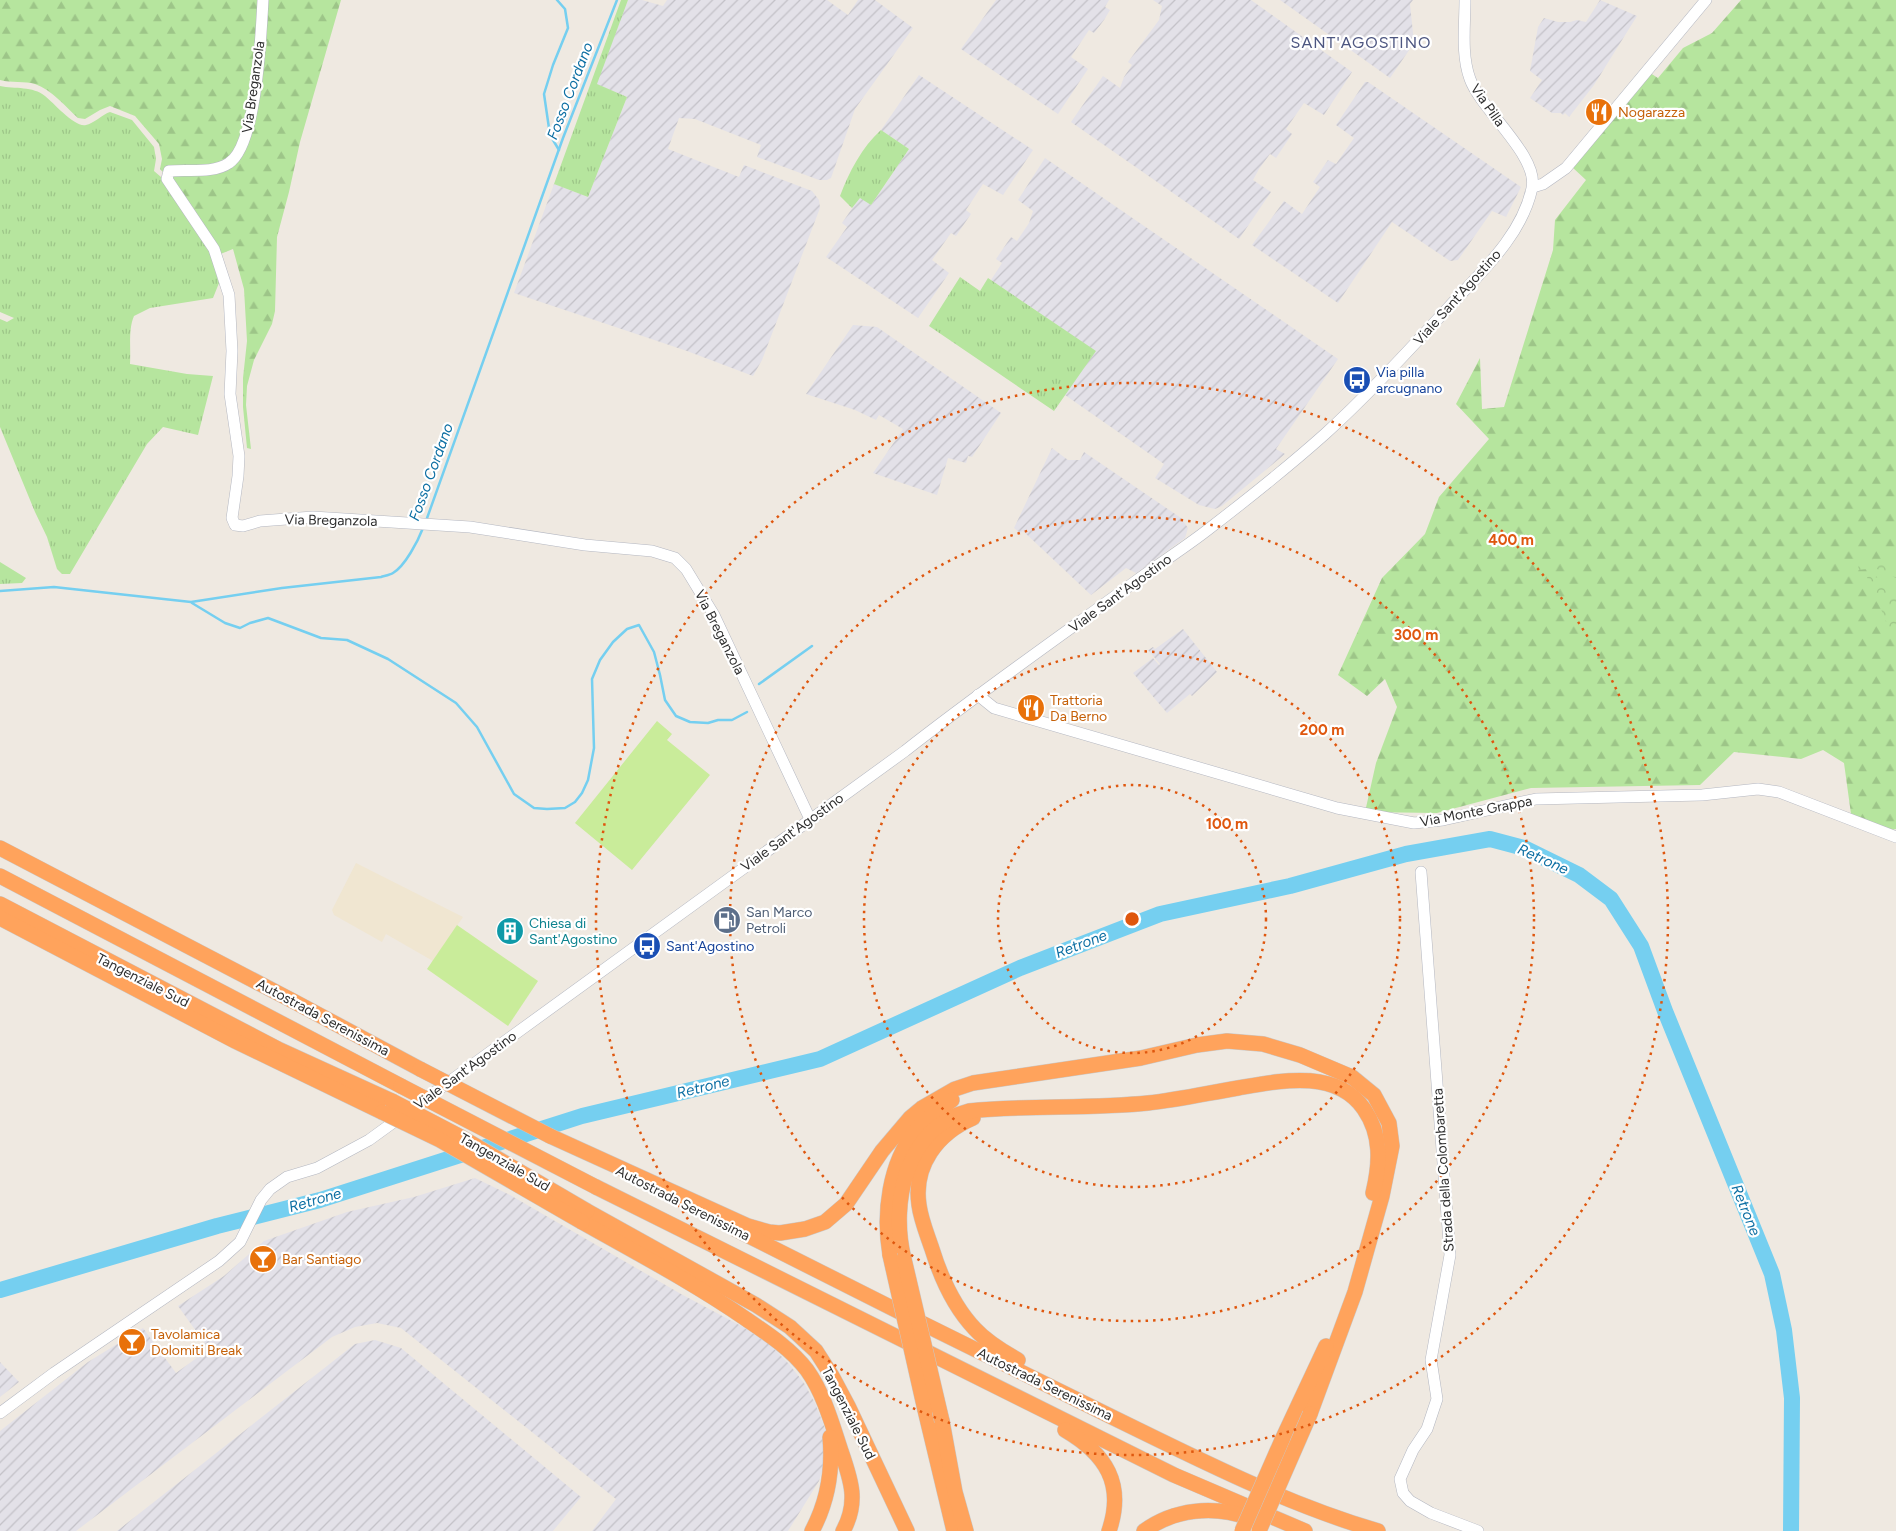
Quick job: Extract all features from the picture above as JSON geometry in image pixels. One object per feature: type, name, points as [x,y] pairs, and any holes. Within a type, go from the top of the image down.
[{"type":"highway","name":"Autostrada Serenissima","points":[[0,848],[607,1166],[1049,1386],[1218,1468],[1315,1510],[1378,1531]]},
{"type":"highway","name":"Autostrada Serenissima","points":[[0,876],[596,1187],[821,1301],[1174,1475],[1305,1531]]},
{"type":"highway","name":"Tangenziale Sud","points":[[0,904],[387,1106]]},
{"type":"highway","name":"Tangenziale Sud","points":[[0,918],[235,1041],[459,1136],[770,1335],[792,1353],[807,1371],[819,1391],[829,1415],[853,1491],[852,1509],[843,1531]]},
{"type":"highway","points":[[550,1136],[748,1226],[769,1232],[792,1232],[816,1226],[839,1212],[855,1193],[891,1139],[910,1118],[922,1108],[955,1089],[993,1079],[1142,1058],[1197,1045],[1227,1041],[1263,1044],[1300,1055],[1352,1077],[1374,1095],[1389,1123],[1392,1146],[1384,1188],[1355,1292],[1310,1414],[1259,1531]]},
{"type":"highway","points":[[966,1531],[955,1492],[942,1421],[897,1257],[886,1229],[889,1195],[897,1165],[917,1129],[941,1108],[973,1088],[993,1079]]},
{"type":"highway","points":[[954,1531],[925,1410],[897,1257],[899,1202],[903,1181],[909,1165],[925,1141],[934,1130],[957,1114],[991,1109],[1148,1103],[1284,1080],[1307,1080],[1332,1085],[1348,1092],[1362,1106],[1369,1116],[1378,1138],[1378,1164],[1358,1249],[1327,1343],[1242,1531]]},
{"type":"highway","points":[[1023,1108],[988,1113],[960,1124],[935,1144],[923,1166],[919,1178],[919,1204],[937,1265],[951,1297],[974,1328],[1000,1350],[1131,1418],[1218,1468]]},
{"type":"highway","name":"Tangenziale Sud","points":[[585,1216],[756,1305],[790,1327],[816,1351],[848,1406],[907,1531]]},
{"type":"highway","points":[[821,1301],[942,1368],[1058,1426],[1085,1443],[1102,1459],[1112,1479],[1114,1508],[1109,1531]]},
{"type":"highway","points":[[812,1531],[820,1515],[829,1486],[832,1456],[829,1415]]},
{"type":"highway","points":[[1144,1531],[1170,1517],[1203,1510],[1235,1513],[1283,1531]]},
{"type":"street","name":"Via Breganzola","points":[[262,0],[260,46],[251,114],[247,134],[239,155],[230,163],[219,168],[169,171],[167,180],[214,249],[229,295],[232,315],[230,394],[239,456],[232,518],[235,526],[243,526],[260,521],[306,517],[413,523],[470,527],[585,545],[652,551],[667,555],[681,563],[714,615],[810,819]]},
{"type":"street","name":"Via Pilla","points":[[1465,0],[1466,62],[1470,78],[1477,93],[1518,148],[1532,173]]},
{"type":"street","points":[[1533,187],[1543,184],[1566,168],[1706,0]]},
{"type":"street","points":[[1532,173],[1550,173],[1566,168]]},
{"type":"street","name":"Viale Sant'Agostino","points":[[0,1413],[54,1373],[219,1262],[240,1242],[261,1200],[270,1189],[287,1177],[317,1168],[368,1140],[1210,528],[1324,435],[1416,343],[1479,274],[1514,232],[1526,208],[1533,187],[1532,173]]},
{"type":"street","name":"Via Monte Grappa","points":[[978,695],[994,708],[1337,808],[1414,824],[1444,820],[1536,799],[1702,795],[1758,790],[1779,792],[1896,837]]},
{"type":"street","name":"Strada della Colombaretta","points":[[1421,872],[1450,1255],[1431,1360],[1437,1399],[1427,1429],[1414,1450],[1400,1480],[1403,1493],[1410,1501],[1431,1513],[1478,1531]]},
{"type":"shaded area","points":[[628,0],[642,0],[663,6],[667,0],[827,0],[848,15],[858,0],[875,0],[913,28],[855,109],[831,178],[827,180],[819,180],[757,157],[761,145],[695,119],[679,118],[668,149],[739,177],[744,165],[812,191],[819,200],[820,208],[762,360],[753,376],[687,351],[514,293],[554,184],[588,197],[627,97],[596,84]]},
{"type":"shaded area","points":[[996,0],[1109,0],[1105,7],[1110,10],[1104,20],[1094,33],[1089,30],[1071,57],[1088,69],[1058,114],[961,49]]},
{"type":"shaded area","points":[[1153,0],[1251,0],[1352,72],[1324,115],[1304,103],[1286,129],[1292,134],[1276,158],[1270,154],[1253,180],[1271,192],[1239,239],[1071,122],[1103,76],[1120,88],[1124,77],[1132,65],[1128,62],[1159,20],[1162,6]]},
{"type":"shaded area","points":[[1280,0],[1413,0],[1410,4],[1414,43],[1390,78]]},
{"type":"shaded area","points":[[1600,0],[1637,16],[1594,85],[1569,117],[1565,113],[1563,115],[1561,113],[1552,113],[1530,98],[1542,80],[1530,71],[1538,27],[1544,18],[1558,22],[1577,20],[1586,22]]},
{"type":"shaded area","points":[[919,75],[1033,150],[1003,195],[983,184],[966,210],[971,214],[956,236],[951,233],[932,260],[949,273],[918,318],[826,257],[847,227],[842,223],[860,197],[871,205],[909,149],[881,130]]},
{"type":"shaded area","points":[[1365,82],[1368,82],[1521,187],[1506,217],[1492,211],[1458,260],[1450,261],[1392,222],[1338,303],[1252,245],[1284,201],[1302,214],[1320,187],[1313,182],[1328,160],[1336,164],[1354,138],[1336,125]]},
{"type":"shaded area","points":[[1045,158],[1338,359],[1276,449],[1285,454],[1222,506],[1215,509],[1199,505],[1155,478],[1164,464],[1065,395],[1095,351],[991,280],[1002,263],[996,259],[1011,237],[1017,241],[1029,223],[1033,211],[1018,200]]},
{"type":"shaded area","points":[[853,325],[877,327],[1001,413],[972,457],[968,456],[966,463],[948,458],[937,495],[873,473],[903,429],[879,415],[876,420],[855,410],[806,394]]},
{"type":"shaded area","points":[[1052,448],[1068,460],[1080,460],[1084,452],[1181,518],[1188,528],[1185,538],[1136,573],[1126,568],[1091,595],[1023,531],[1020,533],[1014,528]]},
{"type":"shaded area","points":[[1183,629],[1217,672],[1192,696],[1190,694],[1167,713],[1133,673],[1153,658],[1159,665],[1148,650],[1153,647],[1155,649]]},
{"type":"shaded area","points":[[356,863],[463,917],[433,961],[386,934],[382,942],[334,915],[332,910]]},
{"type":"shaded area","points":[[475,1178],[510,1195],[681,1294],[743,1327],[769,1344],[789,1364],[804,1383],[815,1403],[828,1443],[819,1481],[788,1531],[592,1531],[616,1499],[401,1328],[377,1323],[355,1327],[332,1337],[76,1531],[0,1531],[0,1431],[88,1362],[143,1328],[176,1373],[209,1349],[178,1306],[224,1276],[264,1241],[347,1212],[414,1197]]},
{"type":"shaded area","points":[[375,1340],[401,1348],[581,1497],[553,1531],[117,1531],[355,1344]]},
{"type":"shaded area","points":[[0,1362],[19,1382],[0,1397]]},
{"type":"green space","points":[[0,0],[341,0],[300,142],[277,237],[275,311],[272,324],[254,360],[247,386],[246,405],[251,449],[247,448],[243,407],[243,378],[247,341],[244,289],[233,249],[218,255],[160,169],[162,159],[159,144],[135,116],[110,106],[85,119],[78,118],[47,90],[35,84],[0,80]]},
{"type":"green space","points":[[621,0],[628,0],[597,84],[627,97],[588,197],[554,184]]},
{"type":"green space","points":[[1741,0],[1896,0],[1896,829],[1890,830],[1851,814],[1844,763],[1823,750],[1801,759],[1734,752],[1700,785],[1531,788],[1437,813],[1365,812],[1376,763],[1397,707],[1385,679],[1367,696],[1338,675],[1382,578],[1425,534],[1439,497],[1489,439],[1456,404],[1480,358],[1482,409],[1504,407],[1553,250],[1555,220],[1586,180],[1572,167],[1647,71],[1658,78],[1683,48],[1712,33]]},
{"type":"green space","points":[[0,86],[29,89],[40,93],[81,125],[89,124],[110,112],[132,120],[154,147],[156,159],[154,171],[161,177],[210,252],[219,283],[213,298],[150,308],[134,316],[130,333],[130,364],[187,374],[213,376],[198,435],[163,427],[147,444],[70,574],[62,574],[57,569],[47,537],[0,427],[0,319],[7,322],[14,318],[0,312]]},
{"type":"green space","points":[[881,130],[909,149],[871,205],[860,198],[852,208],[840,196],[857,160]]},
{"type":"green space","points":[[960,277],[980,291],[988,278],[1096,351],[1054,411],[929,326]]},
{"type":"green space","points":[[1876,559],[1896,563],[1896,578],[1875,568],[1858,570],[1861,562]]},
{"type":"green space","points":[[0,562],[26,578],[22,583],[0,584]]},
{"type":"green space","points":[[1871,576],[1886,580],[1896,586],[1896,644],[1867,577]]},
{"type":"green space","points":[[657,721],[672,734],[667,740],[710,775],[632,870],[575,823]]},
{"type":"green space","points":[[457,925],[538,981],[508,1026],[427,969]]},
{"type":"waterway","points":[[557,0],[565,9],[568,28],[544,94],[550,135],[559,150]]},
{"type":"waterway","name":"Fosso Cordano","points":[[426,521],[563,138],[617,0]]},
{"type":"waterway","name":"Fosso Cordano","points":[[0,591],[54,587],[191,602],[282,588],[381,577],[398,570],[423,528]]},
{"type":"waterway","points":[[192,603],[225,623],[240,628],[268,618],[321,638],[347,640],[388,659],[456,703],[477,727],[514,794],[534,808],[565,808],[575,802],[582,793],[588,780],[594,748],[592,679],[600,660],[613,642],[627,629],[639,625],[654,652],[665,700],[676,716],[690,722],[708,723],[718,720],[732,720],[747,712]]},
{"type":"waterway","points":[[759,684],[812,646]]},
{"type":"waterway","name":"Retrone","points":[[0,1290],[217,1226],[320,1200],[582,1116],[820,1059],[1020,968],[1160,914],[1290,886],[1406,854],[1490,839],[1524,848],[1579,875],[1611,899],[1641,946],[1665,1011],[1772,1274],[1784,1330],[1792,1398],[1791,1531]]},
{"type":"place","name":"Nogarazza","points":[[1599,112]]},
{"type":"place","name":"Via pilla arcugnano","points":[[1357,380]]},
{"type":"place","name":"Trattoria Da Berno","points":[[1031,708]]},
{"type":"place","name":"San Marco Petroli","points":[[727,920]]},
{"type":"place","name":"Chiesa di Sant'Agostino","points":[[510,931]]},
{"type":"place","name":"Sant'Agostino","points":[[647,946]]},
{"type":"place","name":"Bar Santiago","points":[[263,1259]]},
{"type":"place","name":"Tavolamica Dolomiti Break","points":[[132,1342]]},
{"type":"district","name":"SANT'AGOSTINO","points":[[1361,42]]}]
